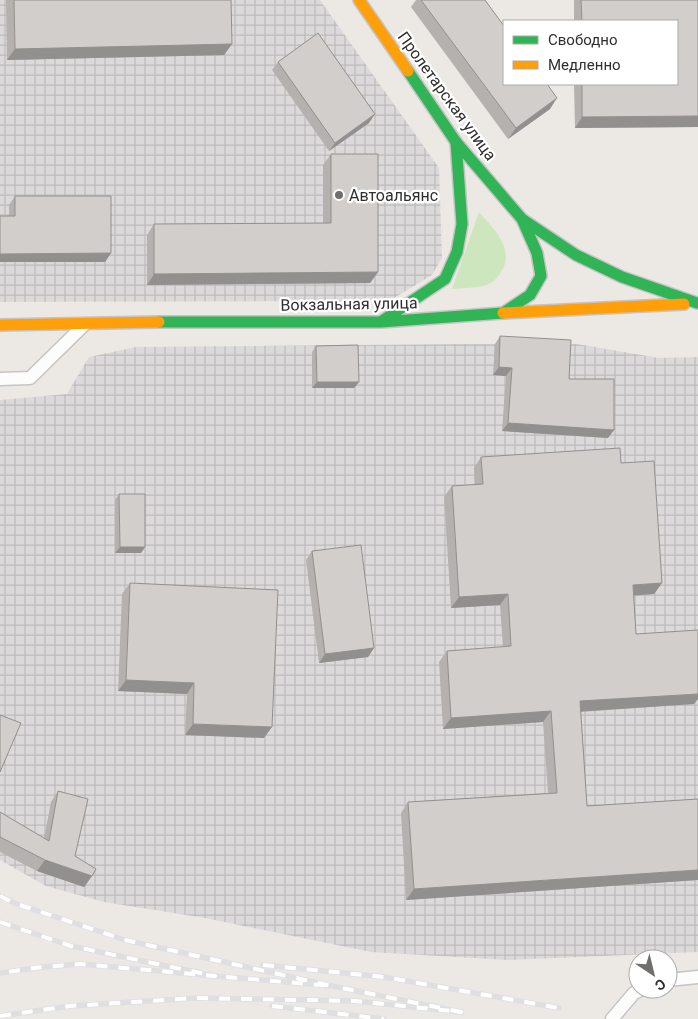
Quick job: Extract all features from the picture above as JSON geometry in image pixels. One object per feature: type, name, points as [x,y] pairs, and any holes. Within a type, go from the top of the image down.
[{"type":"main road","name":"Пролетарская улица","points":[[359,0],[456,142],[522,219],[576,255],[622,277],[697,304]]},
{"type":"main road","points":[[381,322],[445,279],[457,252],[462,224],[456,142]]},
{"type":"main road","points":[[503,313],[530,295],[541,276],[537,253],[522,219]]},
{"type":"main road","name":"Вокзальная улица","points":[[0,325],[114,322],[381,322],[503,313],[697,304]]},
{"type":"lane","points":[[0,379],[30,378],[86,323]]},
{"type":"lane","points":[[678,979],[698,977]]},
{"type":"lane","points":[[612,1019],[629,999]]},
{"type":"shaded area","points":[[0,0],[320,0],[439,168],[442,258],[432,275],[389,301],[0,302]]},
{"type":"shaded area","points":[[577,344],[659,358],[698,357],[698,952],[678,953],[678,949],[628,949],[628,955],[508,960],[371,952],[205,918],[104,902],[46,886],[0,860],[0,400],[67,394],[89,357],[136,347]]},
{"type":"green space","points":[[479,212],[501,239],[506,255],[505,263],[498,277],[489,284],[479,287],[452,289]]},
{"type":"building","points":[[14,0],[231,0],[232,44],[15,49]]},
{"type":"building","points":[[421,0],[485,0],[503,25],[503,85],[548,85],[557,98],[516,128]]},
{"type":"building","points":[[581,0],[698,0],[698,116],[582,117],[582,85],[678,85],[678,20],[582,20]]},
{"type":"building","points":[[318,33],[375,114],[335,143],[278,62]]},
{"type":"building","points":[[331,154],[378,154],[378,272],[154,274],[154,224],[331,223]]},
{"type":"building","points":[[15,196],[111,196],[111,253],[0,254],[0,216],[15,216]]},
{"type":"building","points":[[500,336],[571,340],[569,379],[614,379],[614,430],[508,423],[512,368],[499,367]]},
{"type":"building","points":[[358,345],[359,382],[317,382],[316,346]]},
{"type":"building","points":[[620,448],[621,463],[654,461],[662,583],[633,585],[636,634],[698,630],[698,694],[580,701],[587,806],[698,799],[698,870],[414,889],[408,802],[557,793],[551,711],[451,718],[447,651],[511,646],[508,594],[459,597],[452,486],[483,484],[481,457]]},
{"type":"building","points":[[119,494],[145,494],[145,547],[120,547]]},
{"type":"building","points":[[361,545],[374,648],[325,654],[312,551]]},
{"type":"building","points":[[130,583],[278,590],[272,727],[193,724],[194,683],[126,680]]},
{"type":"building","points":[[0,715],[21,723],[0,772]]},
{"type":"building","points":[[58,791],[88,799],[75,856],[96,869],[92,876],[45,860],[0,837],[0,812],[49,841]]},
{"type":"railway","points":[[0,896],[14,903],[125,940],[332,986],[215,976]]},
{"type":"railway","points":[[0,922],[71,946],[215,976],[80,964],[0,973]]},
{"type":"railway","points":[[263,965],[384,977],[559,1008]]},
{"type":"railway","points":[[0,1016],[70,1006],[195,998],[355,1001],[461,1012],[332,986]]},
{"type":"railway","points":[[272,1006],[384,1019]]},
{"type":"traffic: fast","points":[[159,322],[381,322],[503,313],[530,295],[541,276],[537,253],[522,219],[456,142],[408,71]]},
{"type":"traffic: fast","points":[[382,321],[445,279],[457,252],[462,224],[456,142]]},
{"type":"traffic: fast","points":[[522,219],[576,255],[622,277],[697,303]]},
{"type":"traffic: slow","points":[[359,0],[408,71]]},
{"type":"traffic: slow","points":[[503,313],[684,304]]},
{"type":"traffic: slow","points":[[0,325],[159,322]]},
{"type":"place","name":"Автоальянс","points":[[339,195]]}]
